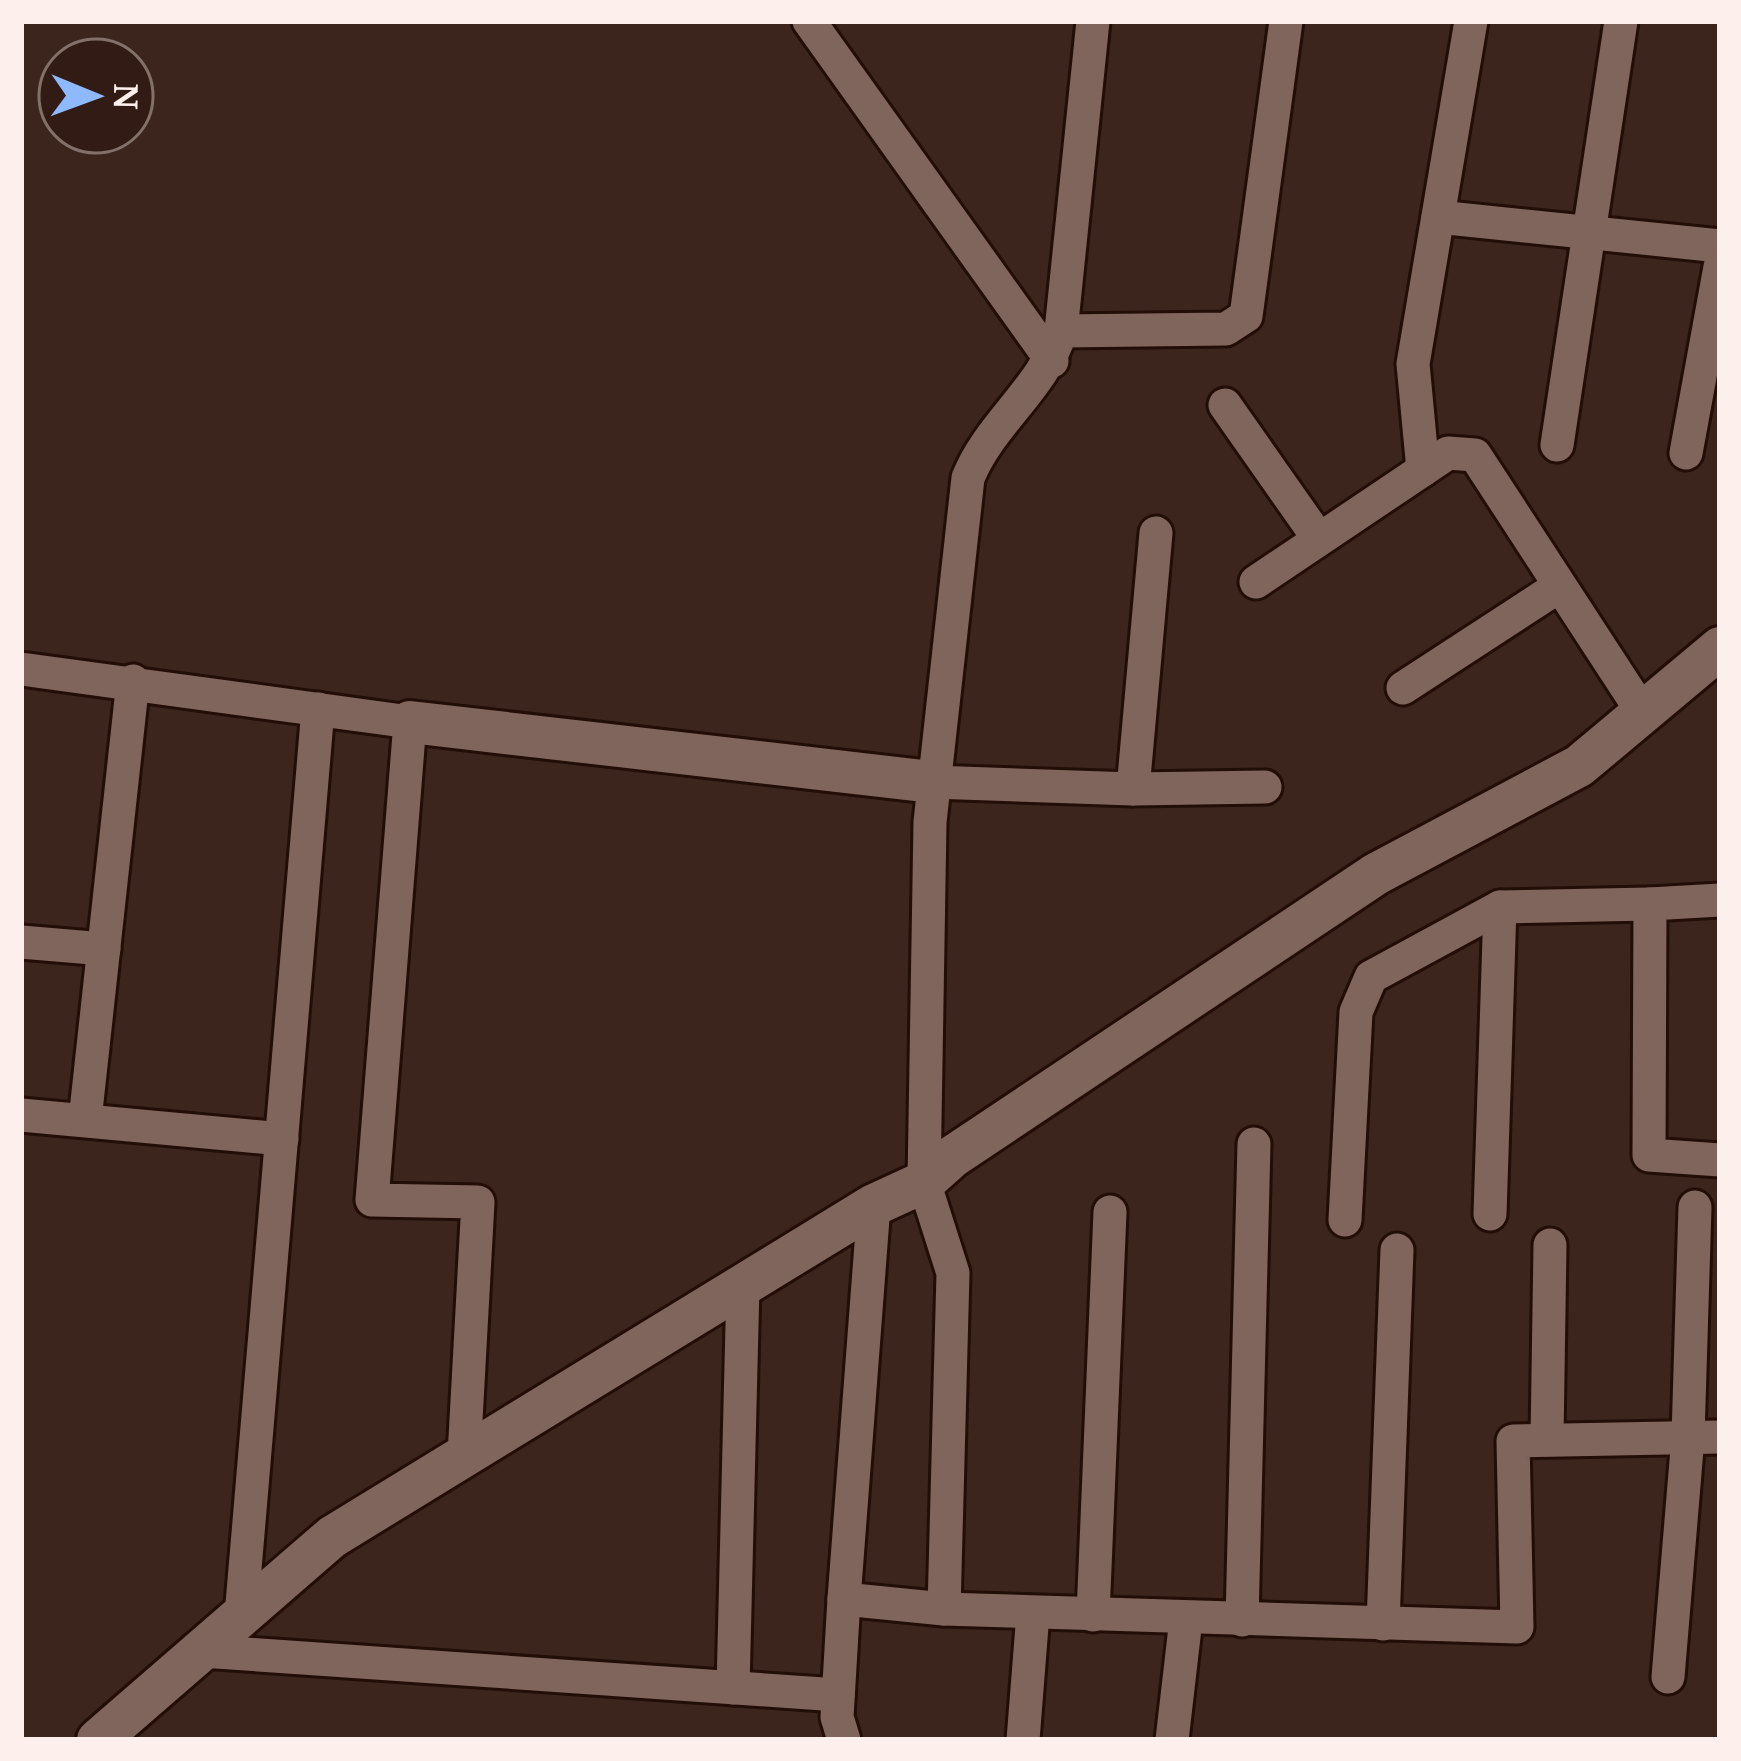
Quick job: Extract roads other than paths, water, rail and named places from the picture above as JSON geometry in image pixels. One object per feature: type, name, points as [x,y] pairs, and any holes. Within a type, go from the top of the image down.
[{"type":"street","points":[[809,21],[1056,346]]},
{"type":"street","points":[[944,1609],[953,1273],[924,1182],[932,782],[968,478],[980,447],[1056,346],[1093,21]]},
{"type":"street","points":[[1056,346],[1226,329],[1246,316],[1286,21]]},
{"type":"street","points":[[1423,470],[1413,364],[1471,21]]},
{"type":"street","points":[[1557,445],[1621,21]]},
{"type":"street","points":[[1438,218],[1720,246]]},
{"type":"street","points":[[1686,453],[1720,267]]},
{"type":"street","points":[[1225,405],[1319,539]]},
{"type":"street","points":[[1256,582],[1448,453],[1475,455],[1643,713]]},
{"type":"street","points":[[1132,788],[1156,533]]},
{"type":"street","points":[[1403,688],[1558,587]]},
{"type":"street","points":[[98,1740],[332,1537],[874,1205],[924,1182],[952,1157],[1376,874],[1579,766],[1720,648]]},
{"type":"street","points":[[21,669],[410,722],[932,782],[1265,787]]},
{"type":"street","points":[[85,1120],[133,681]]},
{"type":"street","points":[[241,1616],[319,709]]},
{"type":"street","points":[[410,722],[372,1200],[478,1202],[464,1456]]},
{"type":"street","points":[[1345,1220],[1356,1012],[1362,992],[1388,963],[1500,908],[1720,900]]},
{"type":"street","points":[[1650,904],[1649,1155],[1720,1160]]},
{"type":"street","points":[[1490,1214],[1500,908]]},
{"type":"street","points":[[21,942],[104,949]]},
{"type":"street","points":[[21,1115],[282,1139]]},
{"type":"street","points":[[1242,1620],[1254,1144]]},
{"type":"street","points":[[844,1740],[838,1695],[874,1205]]},
{"type":"street","points":[[1668,1677],[1704,1437],[1695,1207]]},
{"type":"street","points":[[1093,1615],[1110,1212]]},
{"type":"street","points":[[1547,1439],[1550,1245]]},
{"type":"street","points":[[1383,1624],[1397,1250]]},
{"type":"street","points":[[733,1688],[743,1285]]},
{"type":"street","points":[[844,1599],[1033,1613],[1516,1627],[1513,1441],[1704,1437]]},
{"type":"street","points":[[1023,1740],[1033,1613]]},
{"type":"street","points":[[1172,1740],[1186,1619]]},
{"type":"street","points":[[202,1651],[838,1695]]}]
